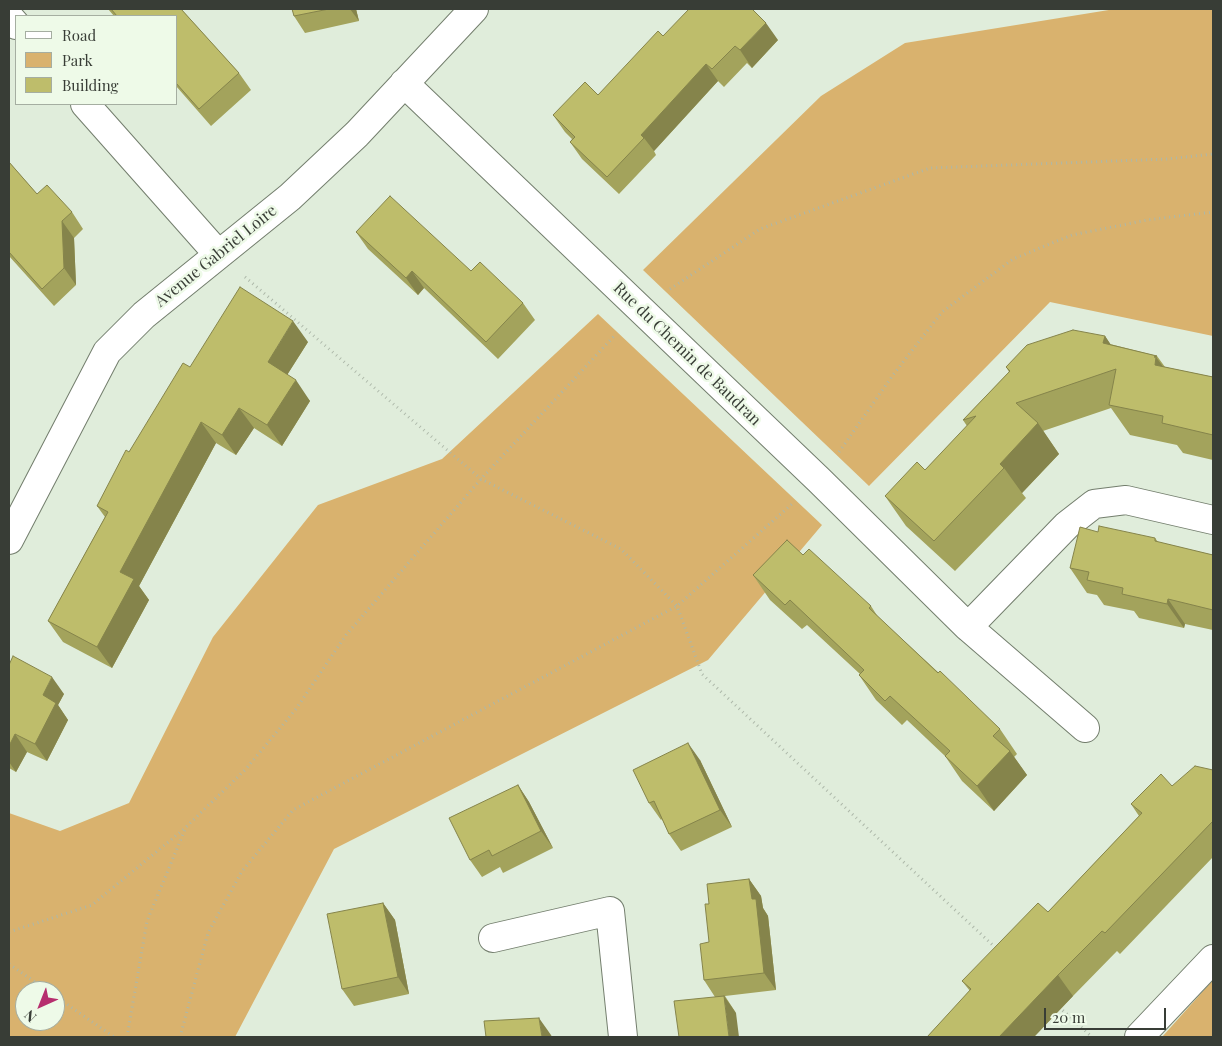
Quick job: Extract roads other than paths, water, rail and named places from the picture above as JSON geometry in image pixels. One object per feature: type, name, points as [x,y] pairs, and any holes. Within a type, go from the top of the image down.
[{"type":"street","name":"Avenue Gabriel Loire","points":[[9,540],[107,352],[144,315],[290,197],[357,134],[474,9]]},
{"type":"street","name":"Rue du Chemin de Baudran","points":[[404,83],[819,480],[968,627],[1085,728]]},
{"type":"street","points":[[86,105],[218,254]]},
{"type":"street","points":[[968,627],[1066,525],[1094,504],[1126,500],[1213,520]]},
{"type":"street","points":[[493,938],[610,911],[623,1037]]},
{"type":"street","points":[[1139,1037],[1213,959]]}]
